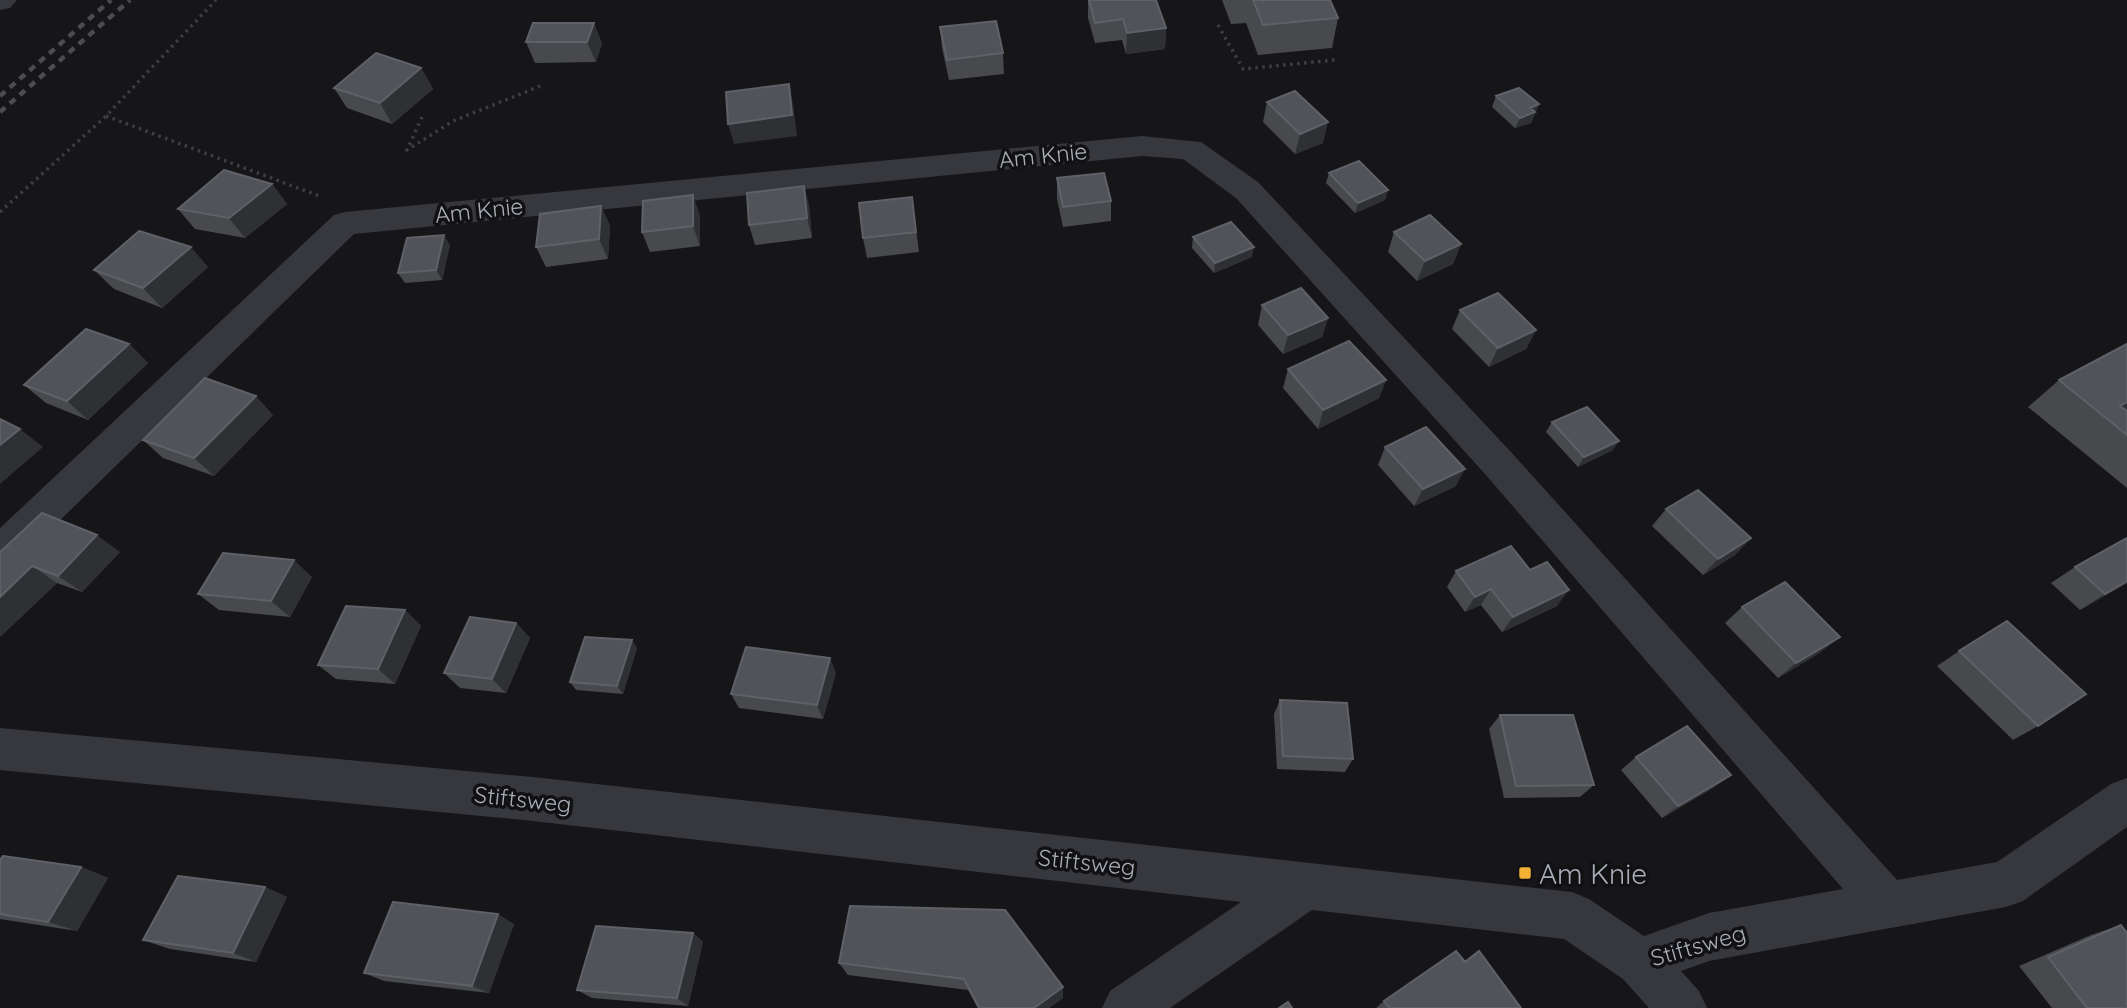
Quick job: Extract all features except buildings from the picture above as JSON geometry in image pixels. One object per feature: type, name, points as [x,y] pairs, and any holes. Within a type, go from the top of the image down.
[{"type":"street","name":"Am Knie","points":[[345,223],[1142,146],[1190,149],[1247,190],[1498,463],[1889,906]]},
{"type":"street","points":[[0,554],[345,223]]},
{"type":"street","name":"Stiftsweg","points":[[0,750],[547,801],[1572,916],[1640,962],[1709,937],[2006,884],[2127,800]]},
{"type":"street","points":[[1127,1008],[1306,886]]},
{"type":"street","points":[[1640,962],[1682,1008]]},
{"type":"path","points":[[0,212],[106,116],[216,0]]},
{"type":"path","points":[[1218,25],[1243,69],[1335,60]]},
{"type":"path","points":[[422,117],[407,150],[453,121],[542,85]]},
{"type":"path","points":[[106,116],[336,203],[345,223]]},
{"type":"railway","points":[[0,96],[111,0]]},
{"type":"railway","points":[[0,112],[130,0]]},
{"type":"place","name":"Am Knie","points":[[1525,873]]}]
